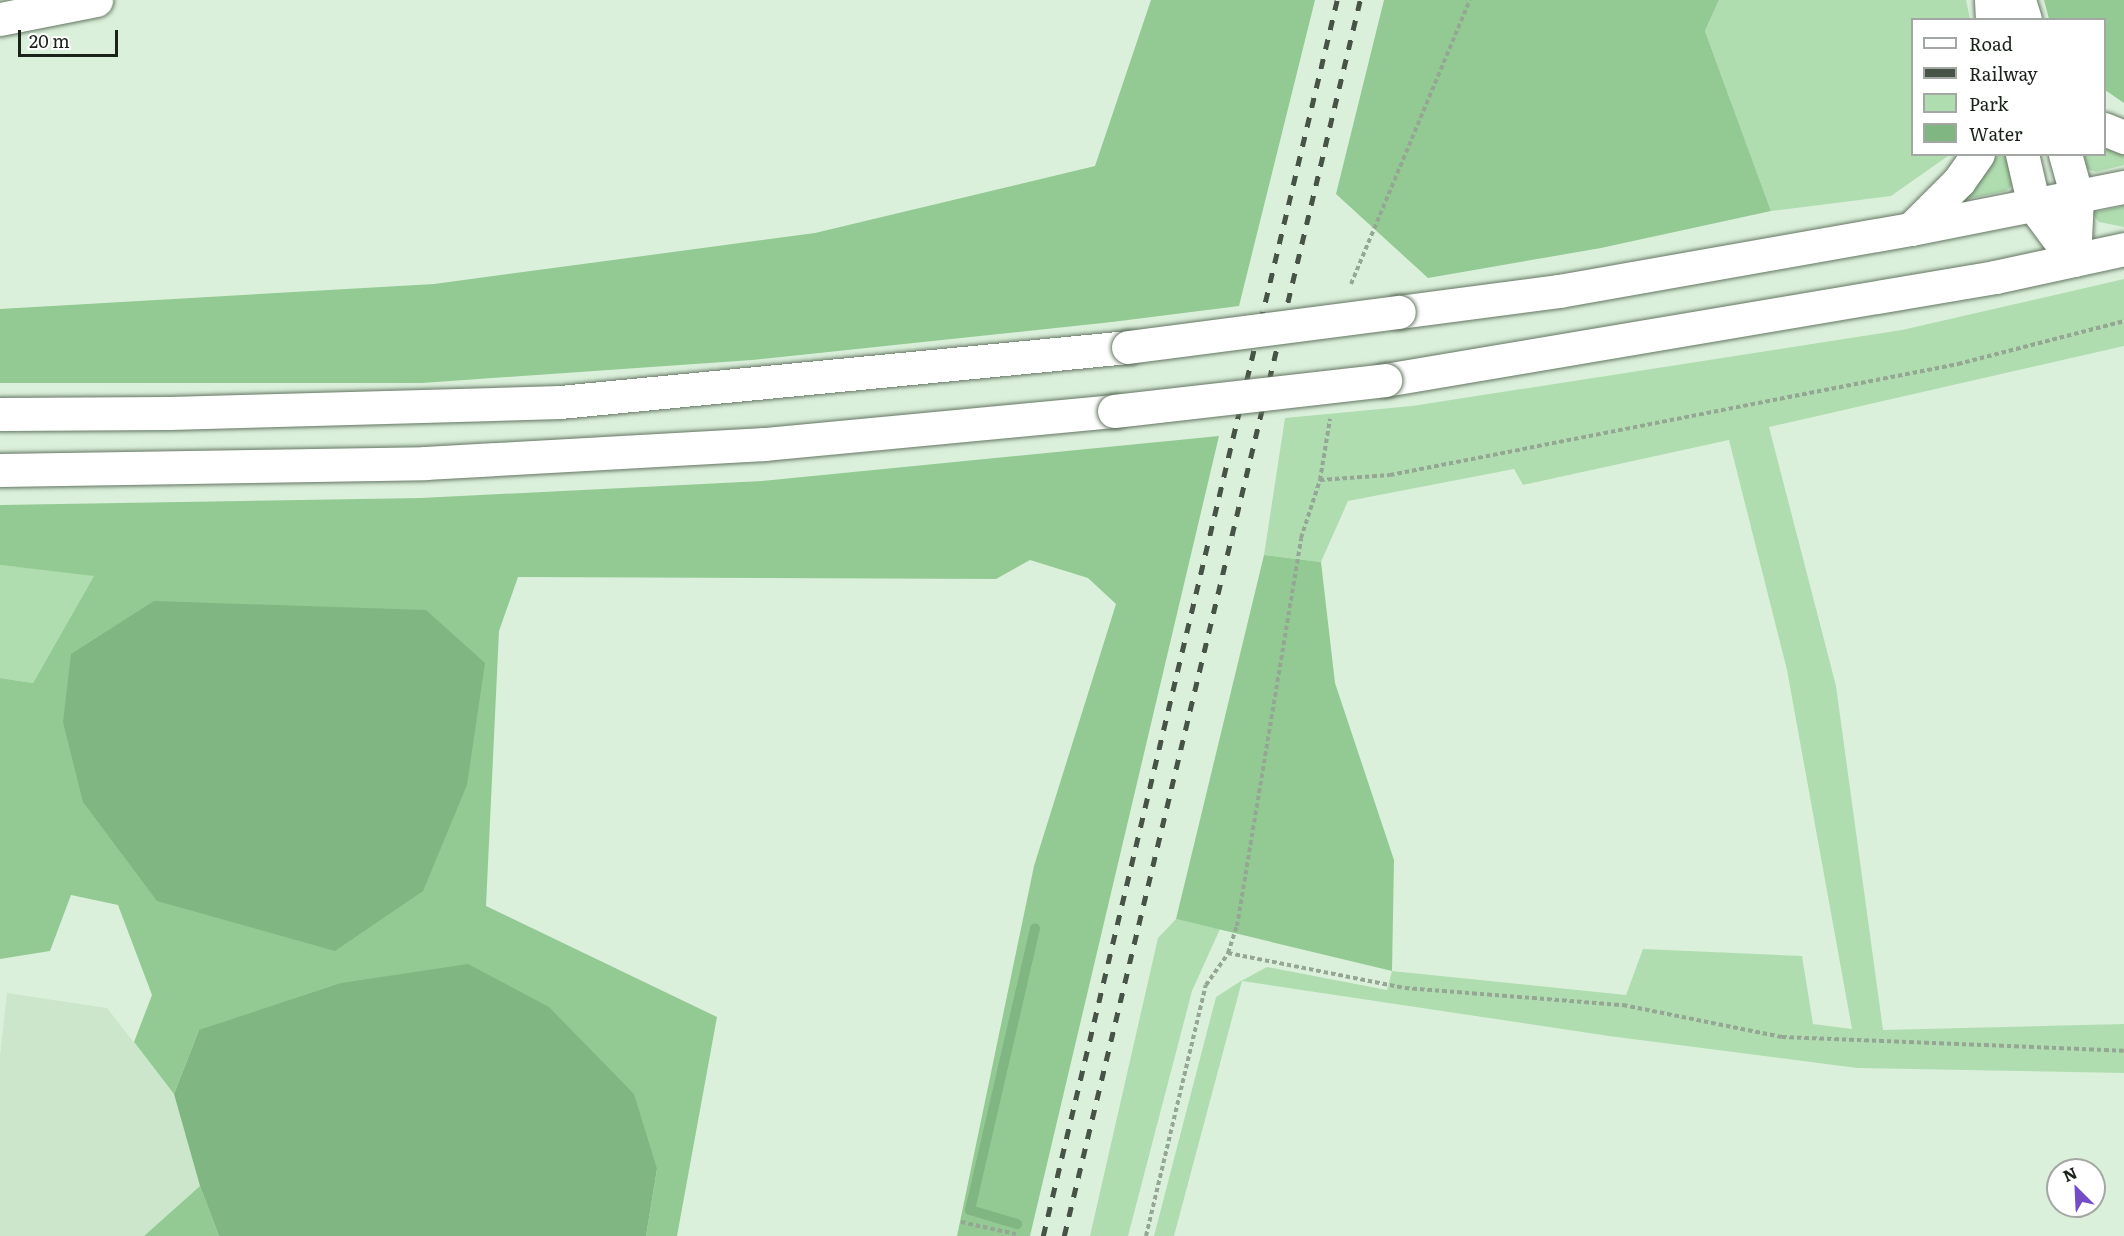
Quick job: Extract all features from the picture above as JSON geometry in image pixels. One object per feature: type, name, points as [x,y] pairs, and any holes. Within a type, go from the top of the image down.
[{"type":"main road","points":[[15,11],[96,0]]},
{"type":"main road","points":[[1991,0],[1992,18]]},
{"type":"main road","points":[[2019,0],[2024,18]]},
{"type":"main road","points":[[2106,130],[2124,137]]},
{"type":"main road","points":[[1911,229],[1959,181],[1977,156]]},
{"type":"main road","points":[[2022,156],[2034,206],[2074,260]]},
{"type":"main road","points":[[2066,156],[2077,197],[2074,260]]},
{"type":"main road","points":[[0,414],[170,413],[560,402],[1128,347],[1559,291],[1911,229],[2124,187]]},
{"type":"main road","points":[[0,470],[437,463],[764,444],[1114,411],[1385,380],[1983,279],[2124,249]]},
{"type":"path","points":[[1351,290],[1353,278],[1470,0]]},
{"type":"path","points":[[1320,480],[1390,475],[1958,364],[2124,321]]},
{"type":"path","points":[[1146,1236],[1206,985],[1228,952],[1237,926],[1301,538],[1320,480],[1331,413]]},
{"type":"path","points":[[1228,952],[1405,988],[1623,1005],[1782,1037],[2124,1051]]},
{"type":"path","points":[[961,1222],[1016,1234]]},
{"type":"shaded area","points":[[1151,0],[1315,0],[1239,306],[1112,322],[752,360],[422,383],[0,383],[0,309],[434,284],[815,233],[1095,166]]},
{"type":"shaded area","points":[[1384,0],[1719,0],[1705,31],[1771,211],[1601,248],[1428,278],[1336,194]]},
{"type":"shaded area","points":[[2044,0],[2124,0],[2124,103],[2106,91],[2106,18],[2049,18]]},
{"type":"shaded area","points":[[1219,436],[1030,1236],[957,1236],[1034,866],[1116,604],[1088,578],[1030,560],[996,579],[518,577],[499,631],[486,906],[717,1017],[677,1236],[646,1236],[657,1169],[199,1030],[174,1094],[134,1042],[152,995],[118,905],[71,895],[50,951],[0,959],[0,678],[33,683],[94,576],[0,565],[0,505],[421,498],[762,481]]},
{"type":"shaded area","points":[[1264,555],[1321,562],[1335,683],[1394,860],[1392,971],[1176,919]]},
{"type":"shaded area","points":[[7,993],[107,1008],[174,1094],[200,1186],[144,1236],[0,1236],[0,1055]]},
{"type":"shaded area","points":[[200,1186],[219,1236],[144,1236]]},
{"type":"green space","points":[[1719,0],[1966,0],[1970,18],[1911,18],[1911,156],[1948,156],[1891,196],[1771,211],[1705,31]]},
{"type":"green space","points":[[2106,141],[2124,149],[2124,165],[2096,172],[2087,169],[2083,156],[2106,156]]},
{"type":"green space","points":[[1988,156],[2006,156],[2013,185],[2006,191],[1961,200]]},
{"type":"green space","points":[[2124,206],[2124,227],[2099,222],[2092,213]]},
{"type":"green space","points":[[2124,279],[2124,346],[1769,427],[1836,686],[1883,1030],[2124,1024],[2124,1073],[1857,1068],[1609,1036],[1242,981],[1174,1236],[1154,1236],[1216,997],[1241,981],[1267,967],[1387,990],[1392,971],[1626,995],[1643,949],[1802,956],[1813,1024],[1852,1029],[1787,670],[1729,440],[1523,485],[1514,469],[1348,501],[1321,562],[1264,555],[1285,418],[1412,406],[1902,330]]},
{"type":"green space","points":[[0,565],[95,575],[33,683],[0,678]]},
{"type":"green space","points":[[1176,919],[1220,929],[1192,991],[1128,1236],[1090,1236],[1158,938]]},
{"type":"water","points":[[154,601],[426,610],[485,663],[467,785],[423,891],[335,951],[157,901],[83,802],[63,722],[71,654]]},
{"type":"water","points":[[468,964],[549,1007],[634,1094],[657,1169],[646,1236],[219,1236],[200,1186],[174,1094],[199,1030],[341,983]]},
{"type":"waterway","points":[[1017,1224],[970,1210],[1035,928]]},
{"type":"railway","points":[[1043,1236],[1337,0]]},
{"type":"railway","points":[[1064,1236],[1360,0]]}]
